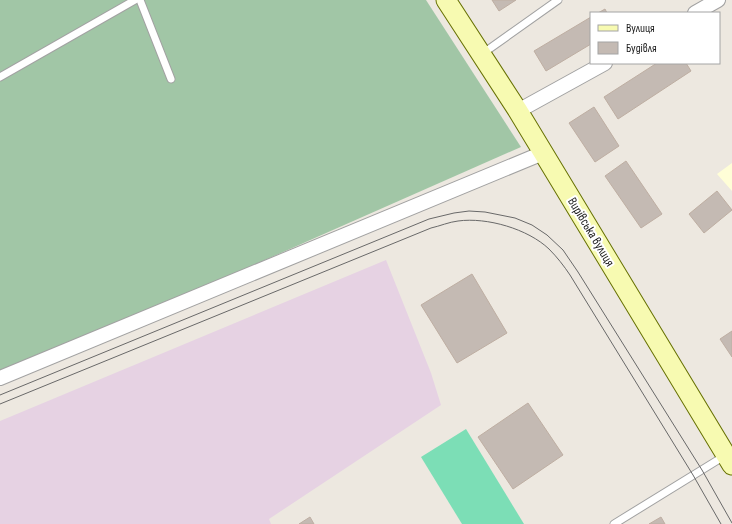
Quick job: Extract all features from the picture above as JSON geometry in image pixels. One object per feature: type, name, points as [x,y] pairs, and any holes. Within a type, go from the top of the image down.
[{"type":"main road","name":"Вирівська вулиця","points":[[446,0],[518,111],[729,460]]},
{"type":"street","points":[[697,12],[718,0]]},
{"type":"street","points":[[518,111],[603,64]]},
{"type":"street","points":[[0,378],[543,153]]},
{"type":"lane","points":[[0,76],[135,0]]},
{"type":"lane","points":[[140,0],[171,79]]},
{"type":"lane","points":[[481,54],[558,0]]},
{"type":"lane","points":[[614,524],[729,460]]},
{"type":"shaded area","points":[[0,0],[426,0],[521,147],[0,377]]},
{"type":"shaded area","points":[[732,163],[732,191],[717,174]]},
{"type":"shaded area","points":[[386,260],[431,373],[441,405],[269,519],[271,524],[0,524],[0,421]]},
{"type":"green space","points":[[466,429],[524,524],[462,524],[421,457]]},
{"type":"building","points":[[492,0],[516,0],[499,11]]},
{"type":"building","points":[[605,9],[606,12],[600,12]]},
{"type":"building","points":[[590,18],[590,45],[546,71],[534,51]]},
{"type":"building","points":[[655,64],[687,64],[691,71],[618,119],[604,97]]},
{"type":"building","points":[[594,107],[619,146],[595,162],[569,123]]},
{"type":"building","points":[[626,161],[662,214],[641,228],[605,176]]},
{"type":"building","points":[[717,191],[732,210],[704,233],[689,214]]},
{"type":"building","points":[[472,274],[507,333],[457,363],[421,305]]},
{"type":"building","points":[[732,331],[732,357],[720,339]]},
{"type":"building","points":[[528,403],[563,455],[513,489],[478,437]]},
{"type":"building","points":[[310,517],[314,524],[299,524]]},
{"type":"building","points":[[661,517],[665,524],[649,524]]},
{"type":"tram line","points":[[0,395],[429,219],[469,211],[485,212],[515,218],[532,225],[547,235],[563,250],[702,470],[732,523]]},
{"type":"tram line","points":[[0,404],[431,228],[458,221],[482,221],[519,230],[549,249],[563,265],[693,475],[721,524]]}]
